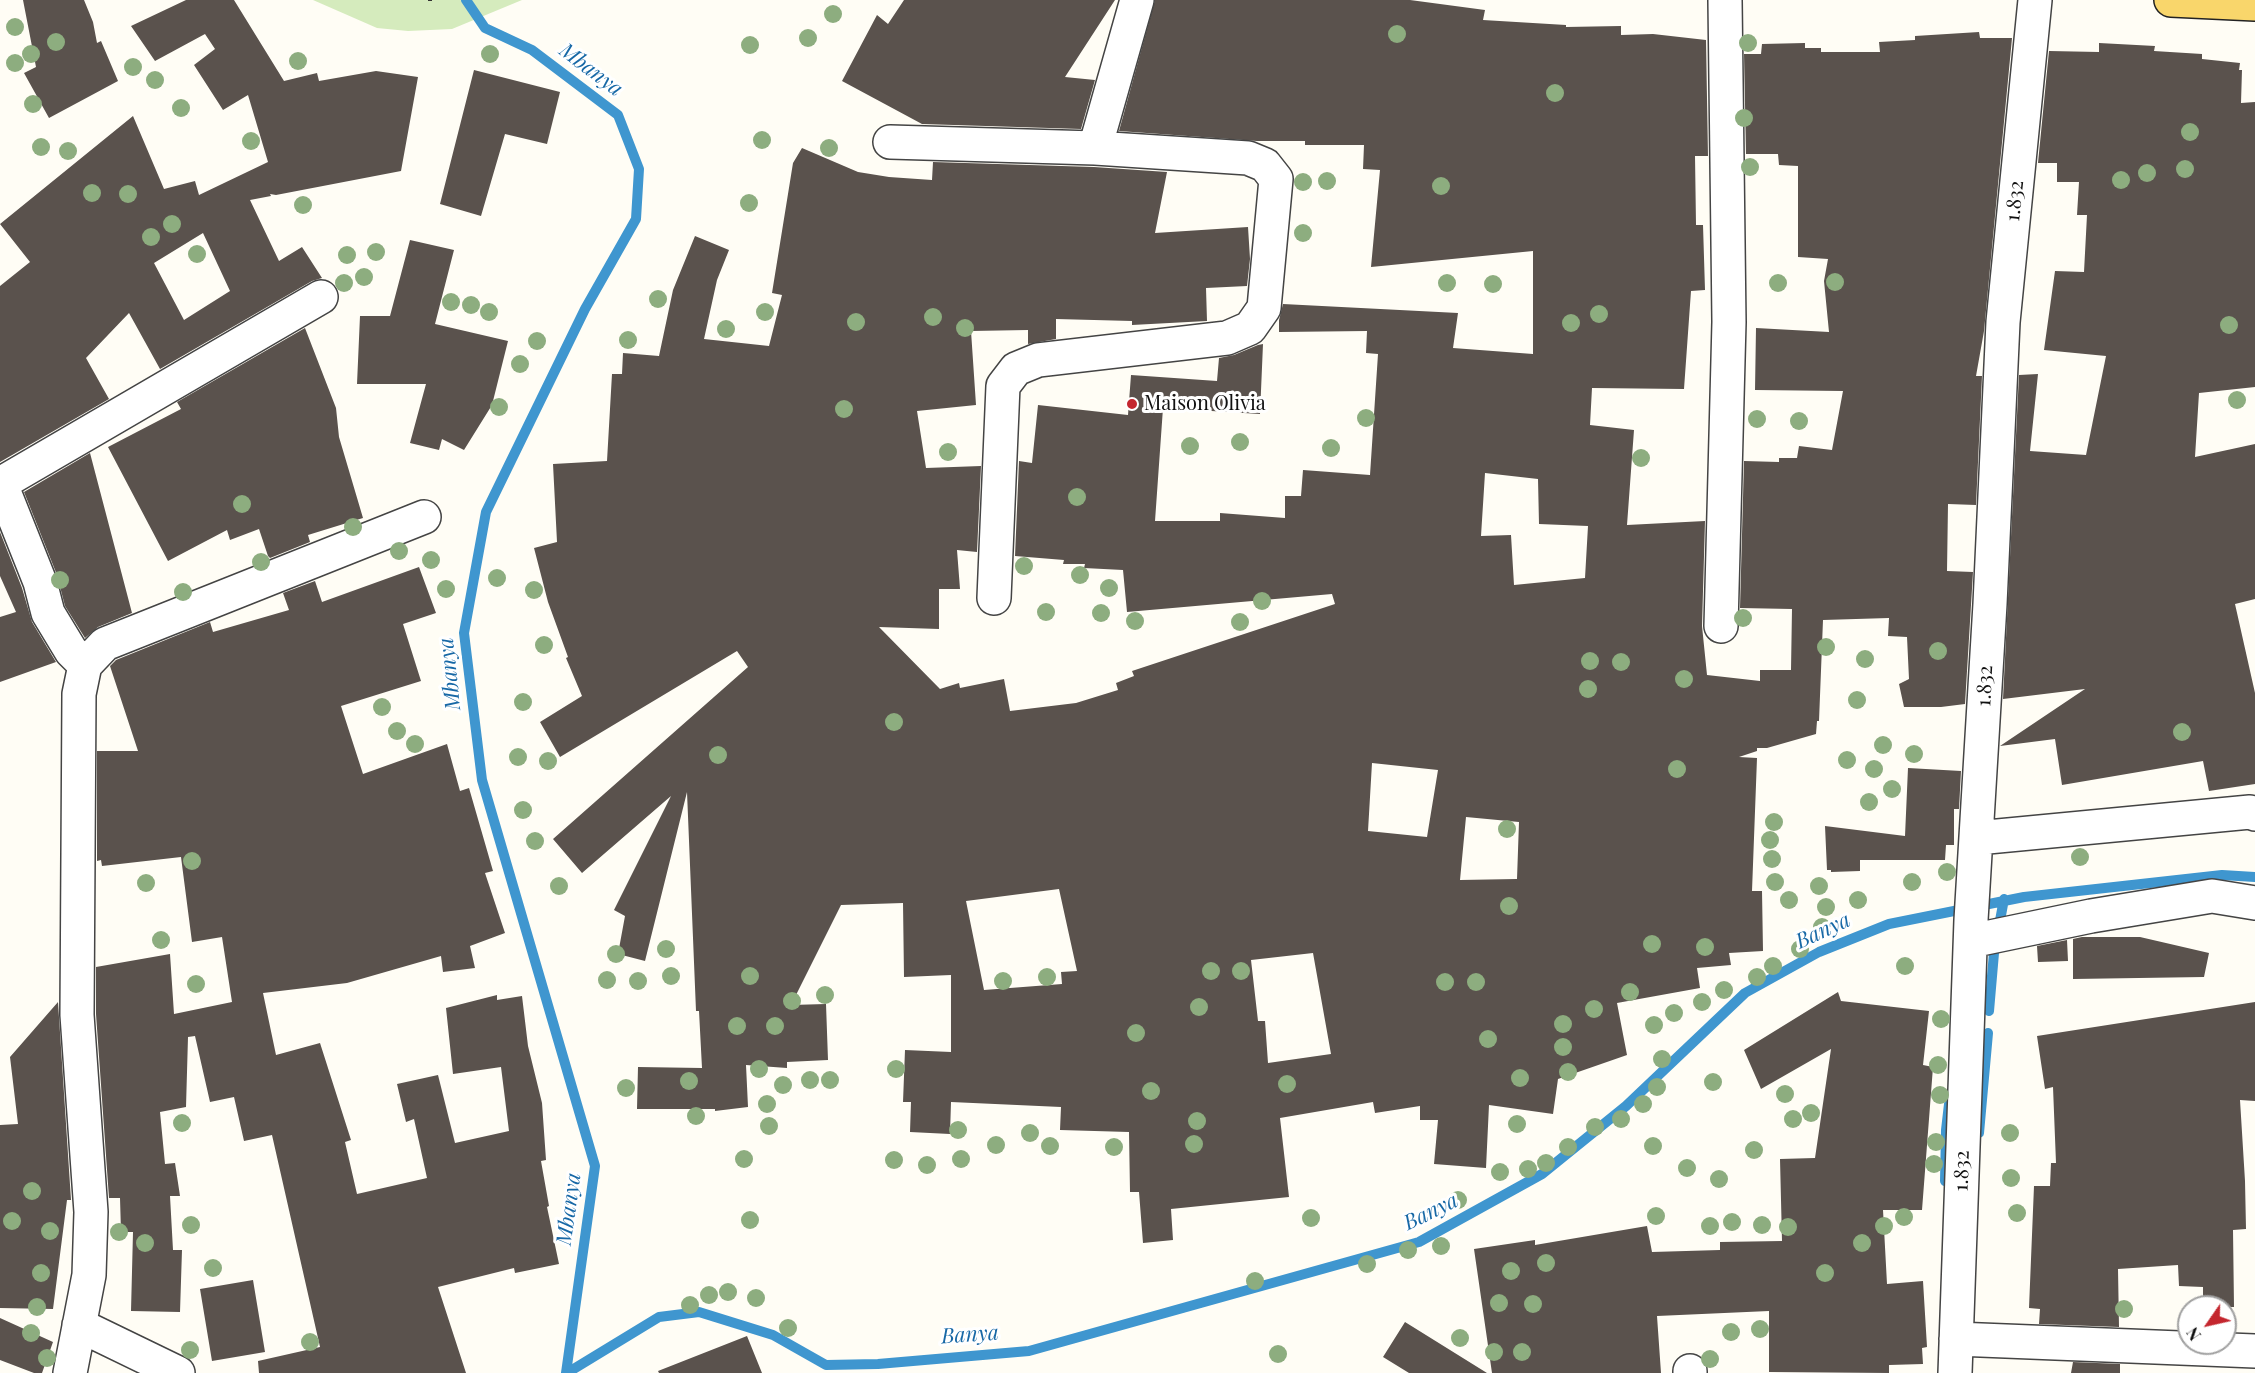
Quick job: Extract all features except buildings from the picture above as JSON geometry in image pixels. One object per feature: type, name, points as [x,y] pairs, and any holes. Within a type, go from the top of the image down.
[{"type":"main road","points":[[2171,0],[2255,4]]},
{"type":"street","points":[[1095,148],[1137,0]]},
{"type":"street","points":[[1721,626],[1729,322],[1725,0]]},
{"type":"street","name":"1.832","points":[[1955,1373],[1971,931],[2003,322],[2036,0]]},
{"type":"street","points":[[890,142],[1095,148],[1248,158],[1265,165],[1276,179],[1264,308],[1250,328],[1227,338],[1038,360],[1016,369],[1003,386],[994,598]]},
{"type":"street","points":[[84,665],[71,651],[48,613],[40,582],[0,484],[321,297]]},
{"type":"street","points":[[70,1373],[89,1275],[91,1212],[78,1015],[80,694],[84,665],[105,644],[424,517]]},
{"type":"street","points":[[1977,838],[2250,812],[2255,814]]},
{"type":"street","points":[[1971,931],[2091,916],[2212,896],[2255,903]]},
{"type":"street","points":[[79,1325],[178,1373]]},
{"type":"street","points":[[1956,1339],[2255,1351]]},
{"type":"green space","points":[[313,0],[522,0],[452,29],[408,31],[377,28]]},
{"type":"waterway","name":"Mbanya","points":[[466,0],[485,28],[532,50],[618,115],[639,169],[636,219],[585,309],[486,512],[464,633],[482,780],[595,1166],[566,1373]]},
{"type":"waterway","name":"Banya","points":[[567,1373],[659,1317],[699,1312],[773,1335],[826,1365],[878,1364],[1029,1351],[1419,1242],[1542,1174],[1626,1106],[1745,993],[1819,952],[1889,924],[2024,897],[2222,875],[2255,877]]},
{"type":"waterway","points":[[1989,1011],[1994,953],[2004,899]]},
{"type":"waterway","points":[[1979,1133],[1988,1033]]},
{"type":"waterway","points":[[1945,1181],[1949,1104]]},
{"type":"place","name":"Maison Olivia","points":[[1132,404]]}]
